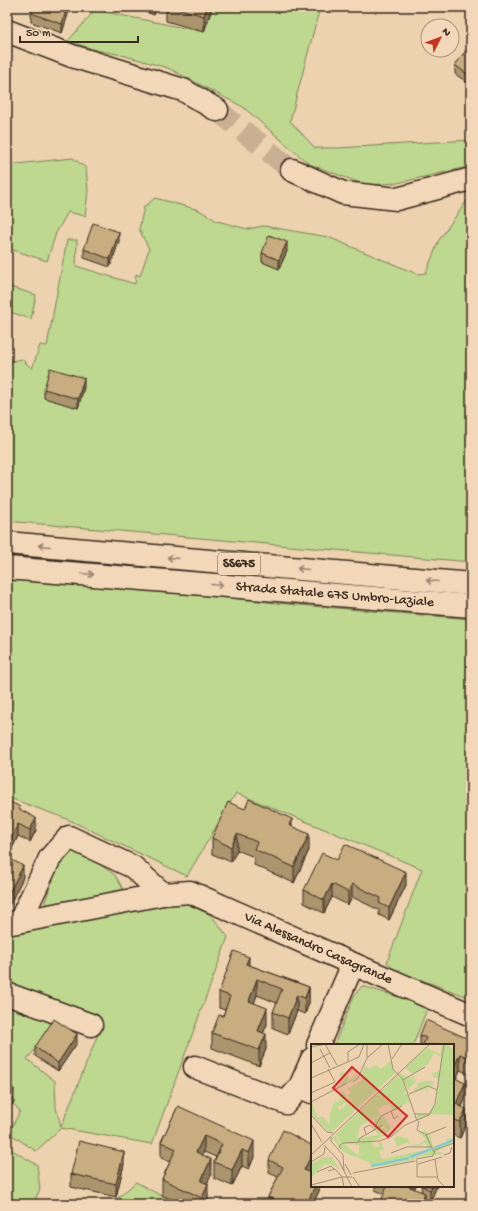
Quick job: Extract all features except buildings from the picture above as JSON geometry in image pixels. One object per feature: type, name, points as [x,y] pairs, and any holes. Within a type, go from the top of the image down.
[{"type":"main road","points":[[7,31],[72,56],[183,90],[217,110]]},
{"type":"main road","points":[[292,170],[343,193],[397,199],[470,179]]},
{"type":"main road","name":"Strada Statale 675 Umbro-Laziale","points":[[7,543],[471,584]]},
{"type":"main road","name":"Strada Statale 675 Umbro-Laziale","points":[[7,568],[471,606]]},
{"type":"main road","name":"Via Alessandro Casagrande","points":[[13,923],[50,858],[69,837],[132,867],[163,894]]},
{"type":"main road","name":"Via Alessandro Casagrande","points":[[13,923],[163,894],[190,892],[471,1015]]},
{"type":"main road","points":[[318,1044],[353,964]]},
{"type":"main road","points":[[7,994],[91,1025]]},
{"type":"main road","points":[[195,1067],[286,1103],[306,1089],[311,1064]]},
{"type":"green space","points":[[213,7],[320,7],[290,121],[315,148],[471,140],[471,166],[398,183],[366,185],[309,164],[243,107],[168,68],[122,55],[96,50],[68,41],[95,10],[204,32]]},
{"type":"green space","points":[[73,158],[86,168],[88,191],[85,216],[68,212],[56,233],[47,261],[7,248],[7,165]]},
{"type":"green space","points":[[155,198],[199,210],[217,221],[247,229],[264,226],[328,237],[417,274],[426,273],[439,240],[468,199],[471,198],[471,562],[7,521],[7,362],[22,359],[32,369],[40,345],[47,346],[67,240],[77,240],[76,266],[135,284],[136,274],[140,276],[149,249],[139,229],[144,207]]},
{"type":"green space","points":[[7,286],[36,295],[31,319],[7,311]]},
{"type":"green space","points":[[7,577],[286,604],[471,619],[471,998],[394,970],[387,962],[422,869],[236,793],[187,876],[67,819],[7,797]]},
{"type":"green space","points":[[72,848],[85,854],[115,875],[123,889],[139,909],[183,902],[211,915],[228,937],[152,1144],[61,1128],[36,1151],[9,1133],[20,1111],[7,1097],[7,1004],[57,1023],[27,1059],[55,1081],[56,1108],[61,1127],[100,1029],[7,987],[7,934],[49,926],[45,902],[57,866]]},
{"type":"green space","points":[[362,986],[428,1006],[413,1044],[334,1044],[354,996]]},
{"type":"green space","points":[[7,1147],[37,1165],[40,1189],[33,1204],[7,1204]]},
{"type":"green space","points":[[136,1182],[176,1204],[111,1204]]},
{"type":"tunnel","points":[[217,110],[292,170]]}]
